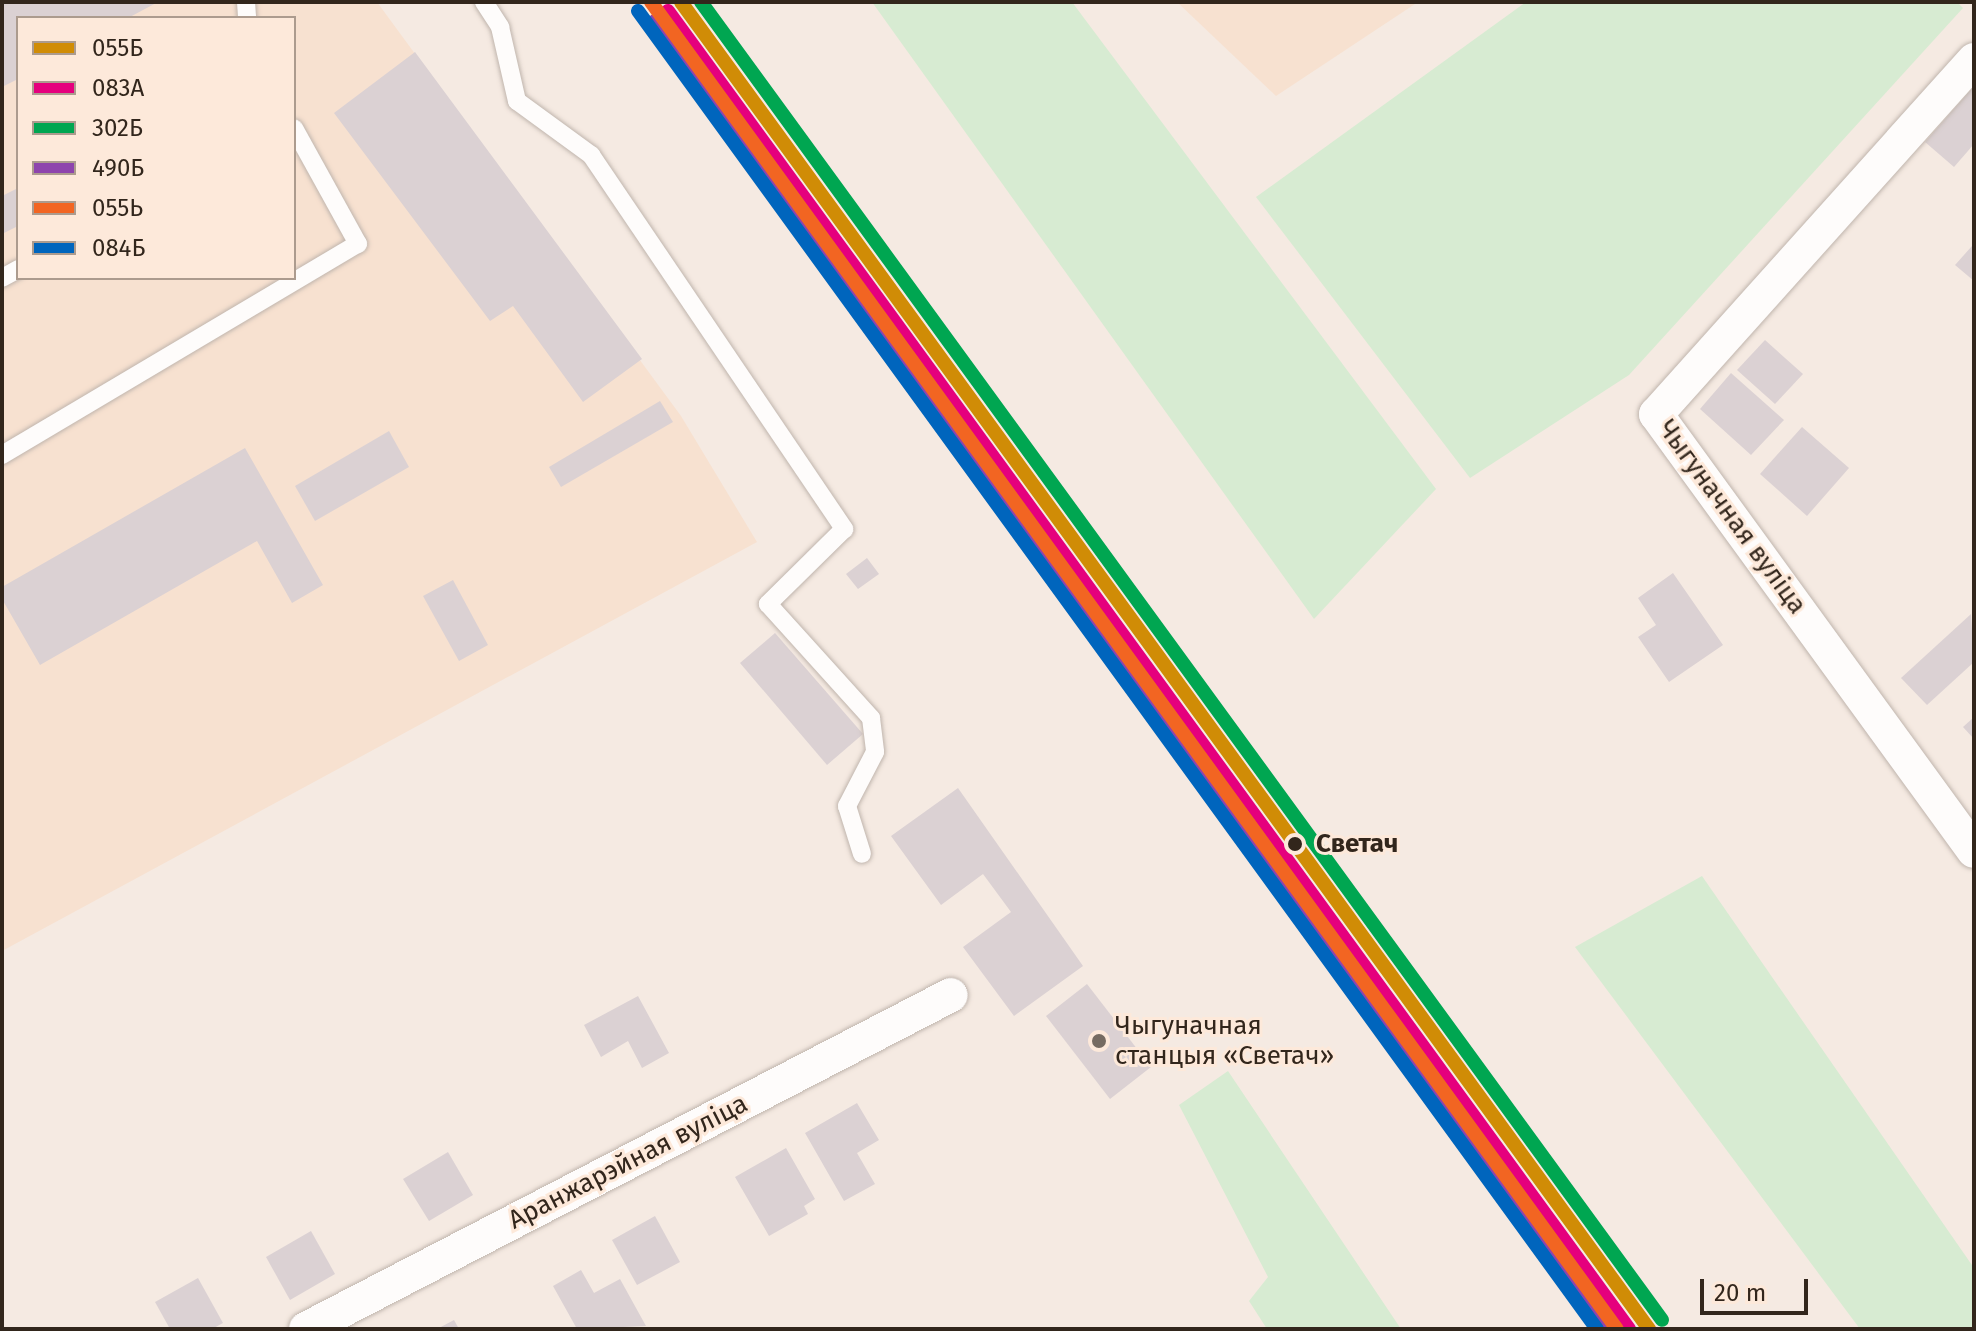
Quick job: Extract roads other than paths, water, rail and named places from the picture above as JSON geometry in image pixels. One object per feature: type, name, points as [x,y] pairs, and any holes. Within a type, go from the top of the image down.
[{"type":"street","name":"Чыгуначная вуліца","points":[[1974,60],[1656,414],[1974,851]]},
{"type":"street","name":"Аранжарэйная вуліца","points":[[306,1329],[951,995]]},
{"type":"lane","points":[[484,2],[500,27],[517,101],[591,155],[844,529],[768,604],[871,718],[875,752],[847,806],[862,854]]},
{"type":"lane","points":[[2,455],[358,244],[296,132]]},
{"type":"place","name":"Светач","points":[[1295,844]]},
{"type":"place","name":"Чыгуначная станцыя «Светач»","points":[[1099,1041]]}]
